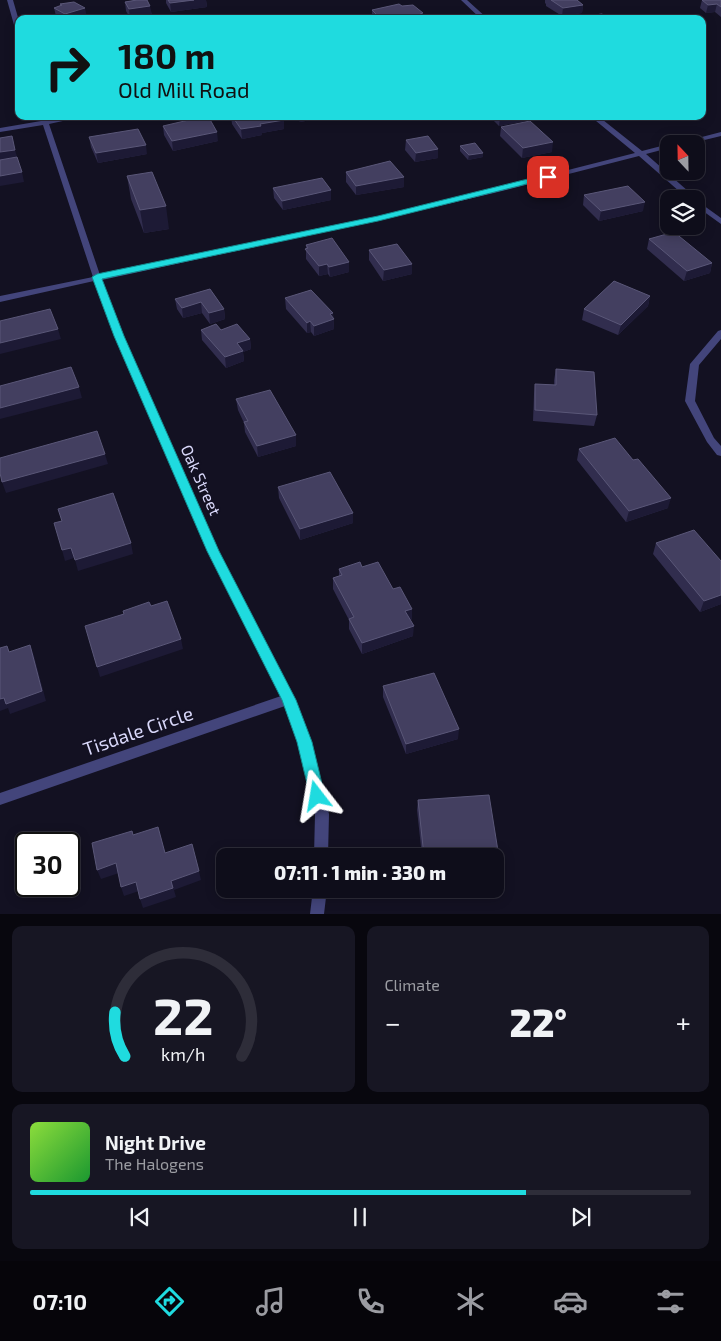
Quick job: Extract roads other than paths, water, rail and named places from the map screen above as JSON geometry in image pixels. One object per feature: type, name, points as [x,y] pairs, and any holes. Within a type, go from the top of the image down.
[{"type":"street","points":[[10,0],[15,18]]},
{"type":"street","points":[[464,0],[481,15]]},
{"type":"street","points":[[0,130],[44,120]]},
{"type":"street","name":"Oak Street","points":[[44,120],[119,336],[213,551],[288,700],[304,742],[322,814],[321,848]]},
{"type":"street","points":[[598,120],[683,190]]},
{"type":"street","points":[[705,138],[721,134]]},
{"type":"street","points":[[0,299],[378,218],[494,191],[660,148]]},
{"type":"street","points":[[705,209],[721,222]]},
{"type":"street","points":[[721,333],[695,364],[690,400],[710,440],[721,452]]},
{"type":"street","name":"Tisdale Circle","points":[[0,798],[288,700]]},
{"type":"street","points":[[317,914],[319,898]]}]
